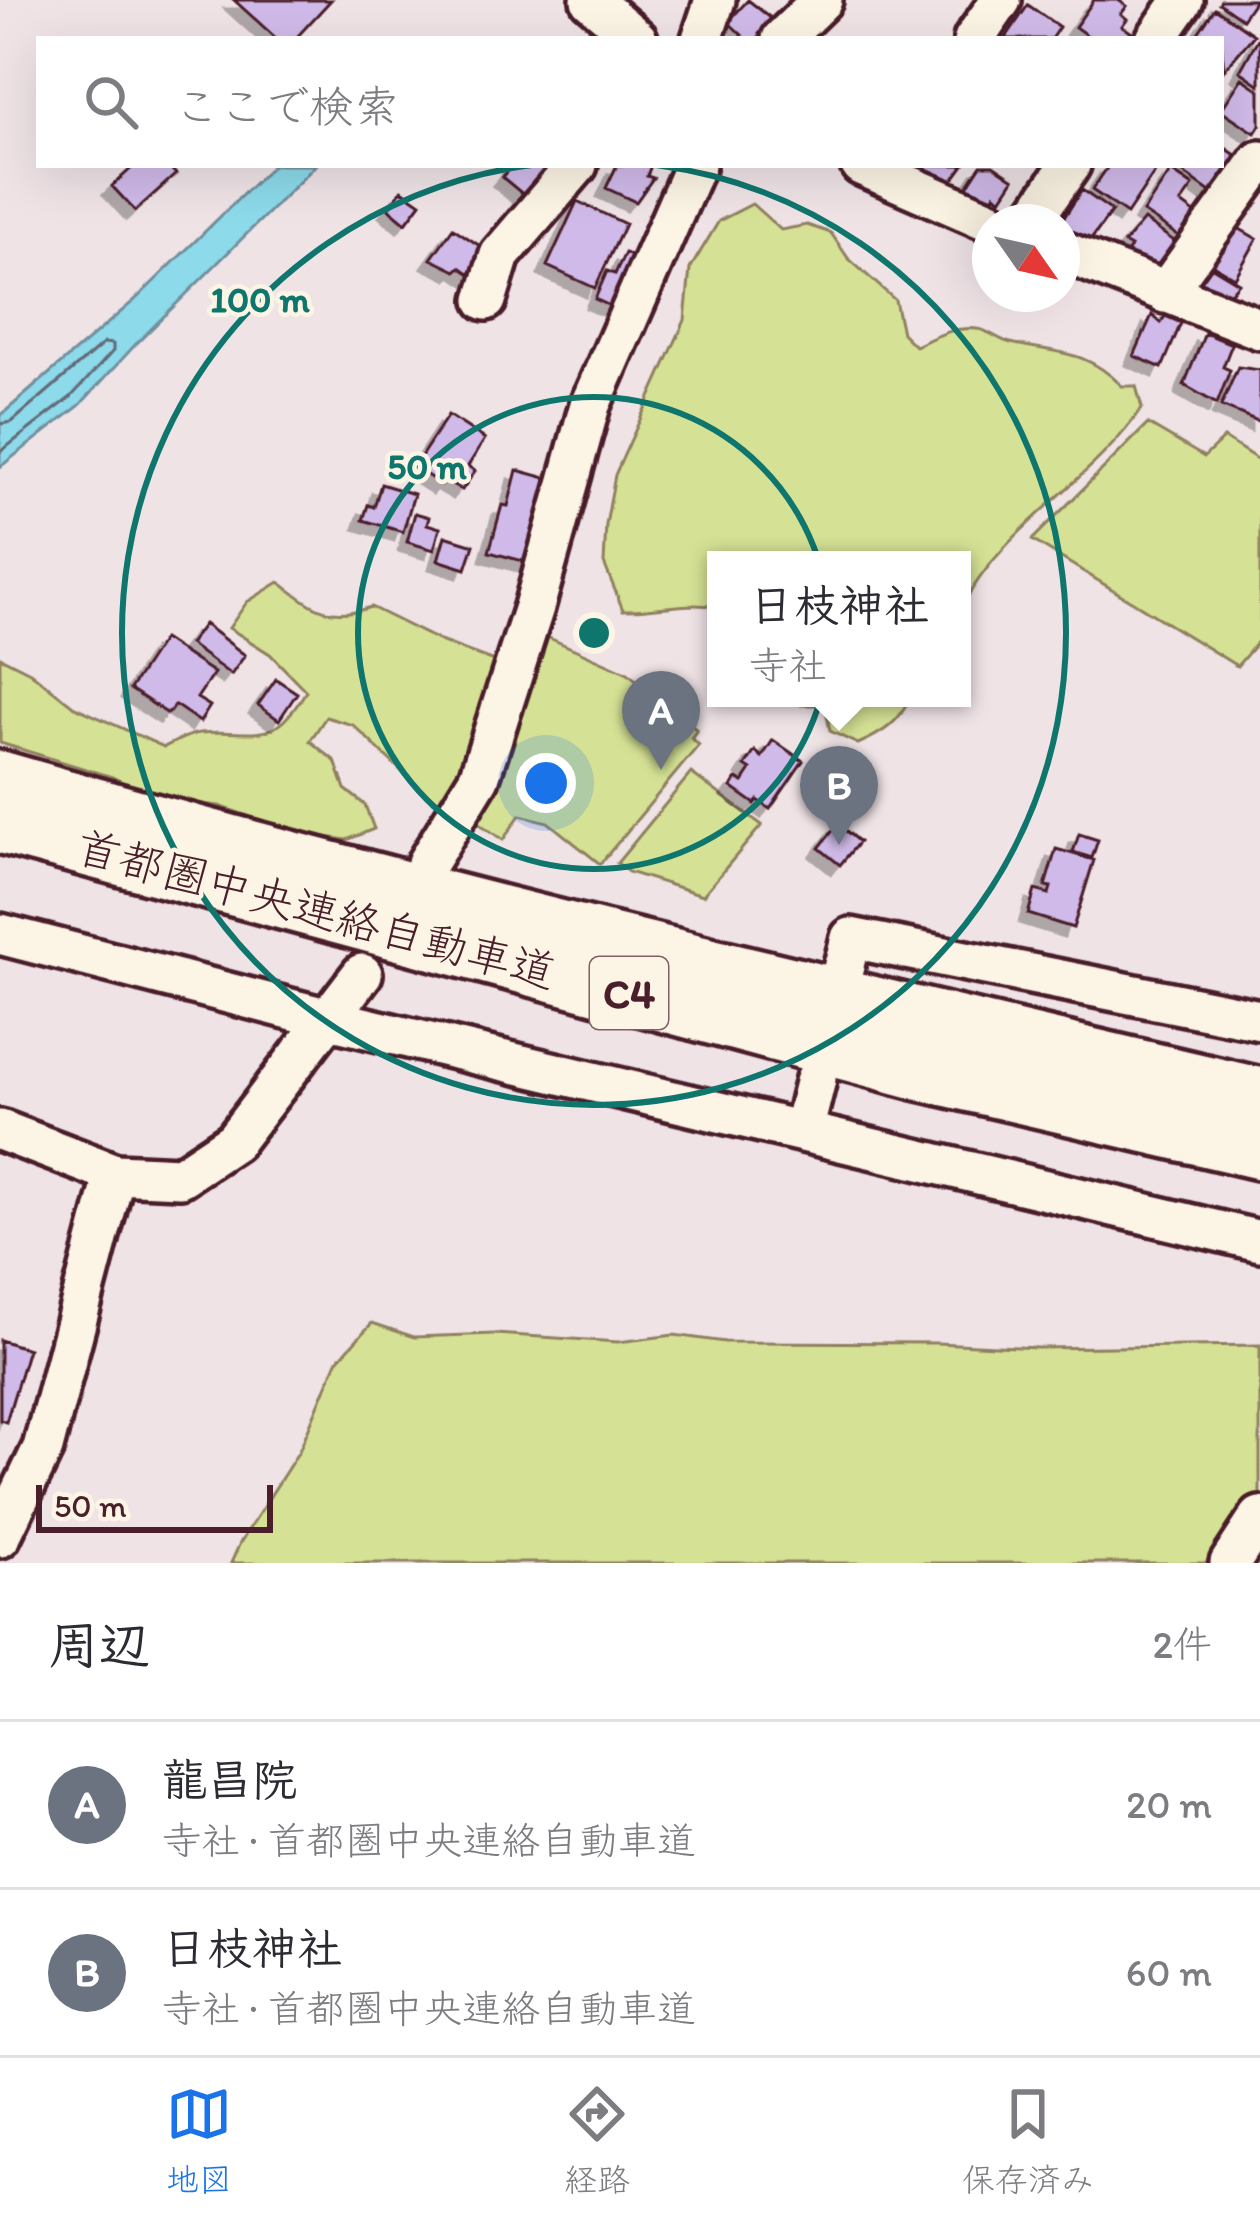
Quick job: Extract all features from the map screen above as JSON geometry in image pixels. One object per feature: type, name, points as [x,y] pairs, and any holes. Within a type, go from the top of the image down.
[{"type":"highway","name":"首都圏中央連絡自動車道","points":[[0,780],[212,841],[638,949],[1260,1097]]},
{"type":"highway","name":"首都圏中央連絡自動車道","points":[[0,824],[916,1070],[1260,1150]]},
{"type":"street","points":[[591,0],[633,36]]},
{"type":"street","points":[[703,36],[715,0]]},
{"type":"street","points":[[785,36],[822,0]]},
{"type":"street","points":[[976,36],[1001,0]]},
{"type":"street","points":[[1158,36],[1183,0]]},
{"type":"street","points":[[1165,292],[1260,161]]},
{"type":"street","points":[[486,300],[500,255],[574,168]]},
{"type":"street","points":[[427,863],[479,778],[534,607],[590,405],[694,168]]},
{"type":"street","points":[[876,168],[972,213]]},
{"type":"street","points":[[1043,204],[1068,168]]},
{"type":"street","points":[[1080,258],[1260,329]]},
{"type":"street","points":[[0,934],[325,1018],[1260,1241]]},
{"type":"street","points":[[842,969],[851,938],[1260,1020]]},
{"type":"street","points":[[0,1130],[116,1174],[180,1177],[234,1141],[362,974]]},
{"type":"street","points":[[1203,1008],[1260,988]]},
{"type":"street","points":[[803,1130],[817,1079]]},
{"type":"street","points":[[0,1537],[43,1448],[116,1174]]},
{"type":"street","points":[[1230,1563],[1260,1516]]},
{"type":"green space","points":[[752,204],[781,230],[807,225],[831,233],[848,258],[895,300],[902,333],[915,346],[953,331],[986,331],[1007,342],[1096,365],[1122,386],[1136,386],[1142,408],[1099,459],[1000,552],[971,592],[971,551],[707,551],[707,606],[623,610],[604,563],[615,475],[685,320],[690,269],[719,221]]},
{"type":"green space","points":[[1148,424],[1204,457],[1224,438],[1260,461],[1260,639],[1237,666],[1032,540]]},
{"type":"green space","points":[[279,582],[322,610],[343,613],[371,607],[440,641],[502,664],[456,795],[433,801],[353,725],[326,717],[310,741],[335,761],[345,789],[365,805],[374,829],[347,840],[301,834],[219,806],[153,798],[112,777],[0,743],[0,657],[30,672],[73,706],[164,747],[196,734],[272,729],[294,710],[306,691],[270,654],[229,628],[247,602]]},
{"type":"green space","points":[[547,637],[628,673],[697,730],[691,738],[699,745],[600,864],[548,822],[520,815],[503,840],[477,822],[503,775]]},
{"type":"green space","points":[[825,707],[904,707],[889,726],[858,744],[830,731]]},
{"type":"green space","points":[[691,773],[762,825],[703,895],[628,872],[617,863]]},
{"type":"green space","points":[[372,1323],[414,1337],[495,1334],[618,1342],[674,1335],[725,1342],[1038,1348],[1260,1345],[1260,1563],[231,1563],[299,1451],[337,1361]]},
{"type":"water","points":[[270,168],[313,168],[79,406],[0,467],[0,416],[136,299]]},
{"type":"building","points":[[234,0],[331,0],[298,36],[274,36]]},
{"type":"building","points":[[748,0],[772,19],[761,36],[741,36],[728,22]]},
{"type":"building","points":[[1094,0],[1118,0],[1127,6],[1121,14],[1127,19],[1122,26],[1132,33],[1088,36],[1075,27]]},
{"type":"building","points":[[1221,0],[1255,0],[1242,19]]},
{"type":"building","points":[[1028,5],[1059,27],[1053,36],[1007,36]]},
{"type":"building","points":[[1215,8],[1254,35],[1224,70],[1224,36],[1196,36]]},
{"type":"building","points":[[1260,35],[1260,85],[1240,71]]},
{"type":"building","points":[[1242,78],[1260,90],[1260,125],[1255,133],[1224,112]]},
{"type":"building","points":[[1224,147],[1243,160],[1217,197],[1182,172],[1185,168],[1224,168]]},
{"type":"building","points":[[132,168],[170,168],[176,174],[135,211],[112,186]]},
{"type":"building","points":[[510,168],[548,171],[531,201],[502,177]]},
{"type":"building","points":[[616,168],[650,168],[647,176],[653,178],[636,202],[606,188]]},
{"type":"building","points":[[914,168],[962,168],[947,188]]},
{"type":"building","points":[[979,168],[998,168],[1014,179],[1001,199],[995,194],[989,203],[966,188]]},
{"type":"building","points":[[1107,168],[1157,169],[1127,214],[1092,190]]},
{"type":"building","points":[[1171,171],[1193,186],[1181,203],[1196,214],[1180,237],[1143,212]]},
{"type":"building","points":[[402,190],[421,203],[406,223],[388,208]]},
{"type":"building","points":[[1082,190],[1112,211],[1088,244],[1080,237],[1080,204],[1073,204]]},
{"type":"building","points":[[577,201],[625,224],[595,288],[547,266]]},
{"type":"building","points":[[1144,220],[1177,243],[1156,272],[1127,253],[1131,247],[1124,243]]},
{"type":"building","points":[[1233,225],[1257,239],[1235,278],[1211,264]]},
{"type":"building","points":[[453,228],[489,252],[473,276],[431,259]]},
{"type":"building","points":[[625,253],[645,263],[623,312],[595,299],[607,271],[615,274]]},
{"type":"building","points":[[1204,262],[1239,283],[1220,305],[1190,288]]},
{"type":"building","points":[[1152,315],[1161,323],[1165,316],[1181,323],[1162,368],[1134,356]]},
{"type":"building","points":[[1205,333],[1232,344],[1223,367],[1230,370],[1217,404],[1184,385]]},
{"type":"building","points":[[1238,367],[1260,370],[1260,422],[1221,406]]},
{"type":"building","points":[[448,415],[485,439],[468,466],[475,471],[462,490],[445,480],[442,485],[414,467]]},
{"type":"building","points":[[517,470],[550,479],[538,565],[489,552]]},
{"type":"building","points":[[381,484],[414,494],[403,532],[363,520],[368,505],[374,507]]},
{"type":"building","points":[[415,513],[429,517],[427,524],[440,528],[434,550],[407,542]]},
{"type":"building","points":[[445,536],[474,545],[466,569],[438,560]]},
{"type":"building","points":[[204,624],[245,655],[231,675],[189,644]]},
{"type":"building","points":[[163,639],[214,673],[197,698],[210,706],[200,722],[175,705],[168,714],[130,689]]},
{"type":"building","points":[[276,679],[297,693],[279,720],[258,705]]},
{"type":"building","points":[[773,740],[803,761],[770,809],[731,787],[737,779],[743,782],[751,770],[745,766],[755,751],[762,757]]},
{"type":"building","points":[[838,824],[859,842],[840,865],[819,848]]},
{"type":"building","points":[[1079,834],[1098,840],[1092,858],[1073,852]]},
{"type":"building","points":[[1056,849],[1094,860],[1073,928],[1028,914],[1035,890],[1049,894],[1051,887],[1045,886]]},
{"type":"building","points":[[0,1340],[28,1349],[6,1422],[0,1420]]},
{"type":"place","name":"龍昌院","points":[[661,770]]},
{"type":"place","name":"日枝神社","points":[[839,845]]}]
